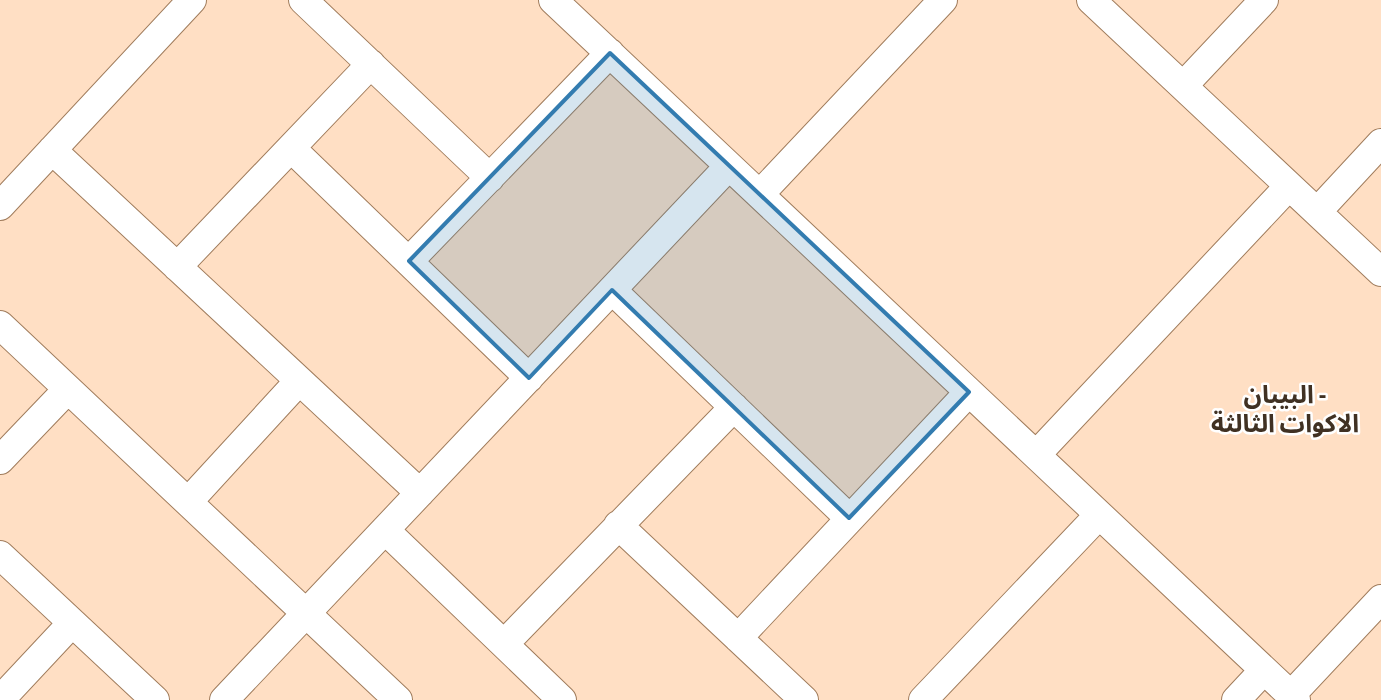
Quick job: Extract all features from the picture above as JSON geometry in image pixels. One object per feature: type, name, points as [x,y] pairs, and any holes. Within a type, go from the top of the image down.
[{"type":"street","points":[[0,206],[192,0]]},
{"type":"street","points":[[303,0],[490,178]]},
{"type":"street","points":[[553,0],[1294,698],[1381,599]]},
{"type":"street","points":[[1091,0],[1381,272]]},
{"type":"street","points":[[1183,86],[1264,0]]},
{"type":"street","points":[[760,194],[939,1]]},
{"type":"street","points":[[409,261],[610,54]]},
{"type":"street","points":[[177,267],[371,64]]},
{"type":"street","points":[[1317,212],[1381,143]]},
{"type":"street","points":[[291,148],[529,378]]},
{"type":"street","points":[[52,150],[420,493]]},
{"type":"street","points":[[224,700],[729,166]]},
{"type":"street","points":[[1036,455],[1289,186]]},
{"type":"street","points":[[612,290],[849,518]]},
{"type":"street","points":[[0,325],[398,700]]},
{"type":"street","points":[[188,502],[299,380]]},
{"type":"street","points":[[0,460],[68,389]]},
{"type":"street","points":[[738,638],[969,392]]},
{"type":"street","points":[[504,644],[734,407]]},
{"type":"street","points":[[923,700],[1099,514]]},
{"type":"street","points":[[618,526],[804,700]]},
{"type":"street","points":[[385,530],[562,700]]},
{"type":"street","points":[[0,556],[155,700]]},
{"type":"street","points":[[0,700],[72,623]]},
{"type":"street","points":[[1236,700],[1264,670]]},
{"type":"highlighted area","points":[[610,53],[969,392],[849,518],[612,290],[529,378],[409,261]]},
{"type":"district","name":"البيبان - الاكوات الثالثة","points":[[1285,408]]}]
